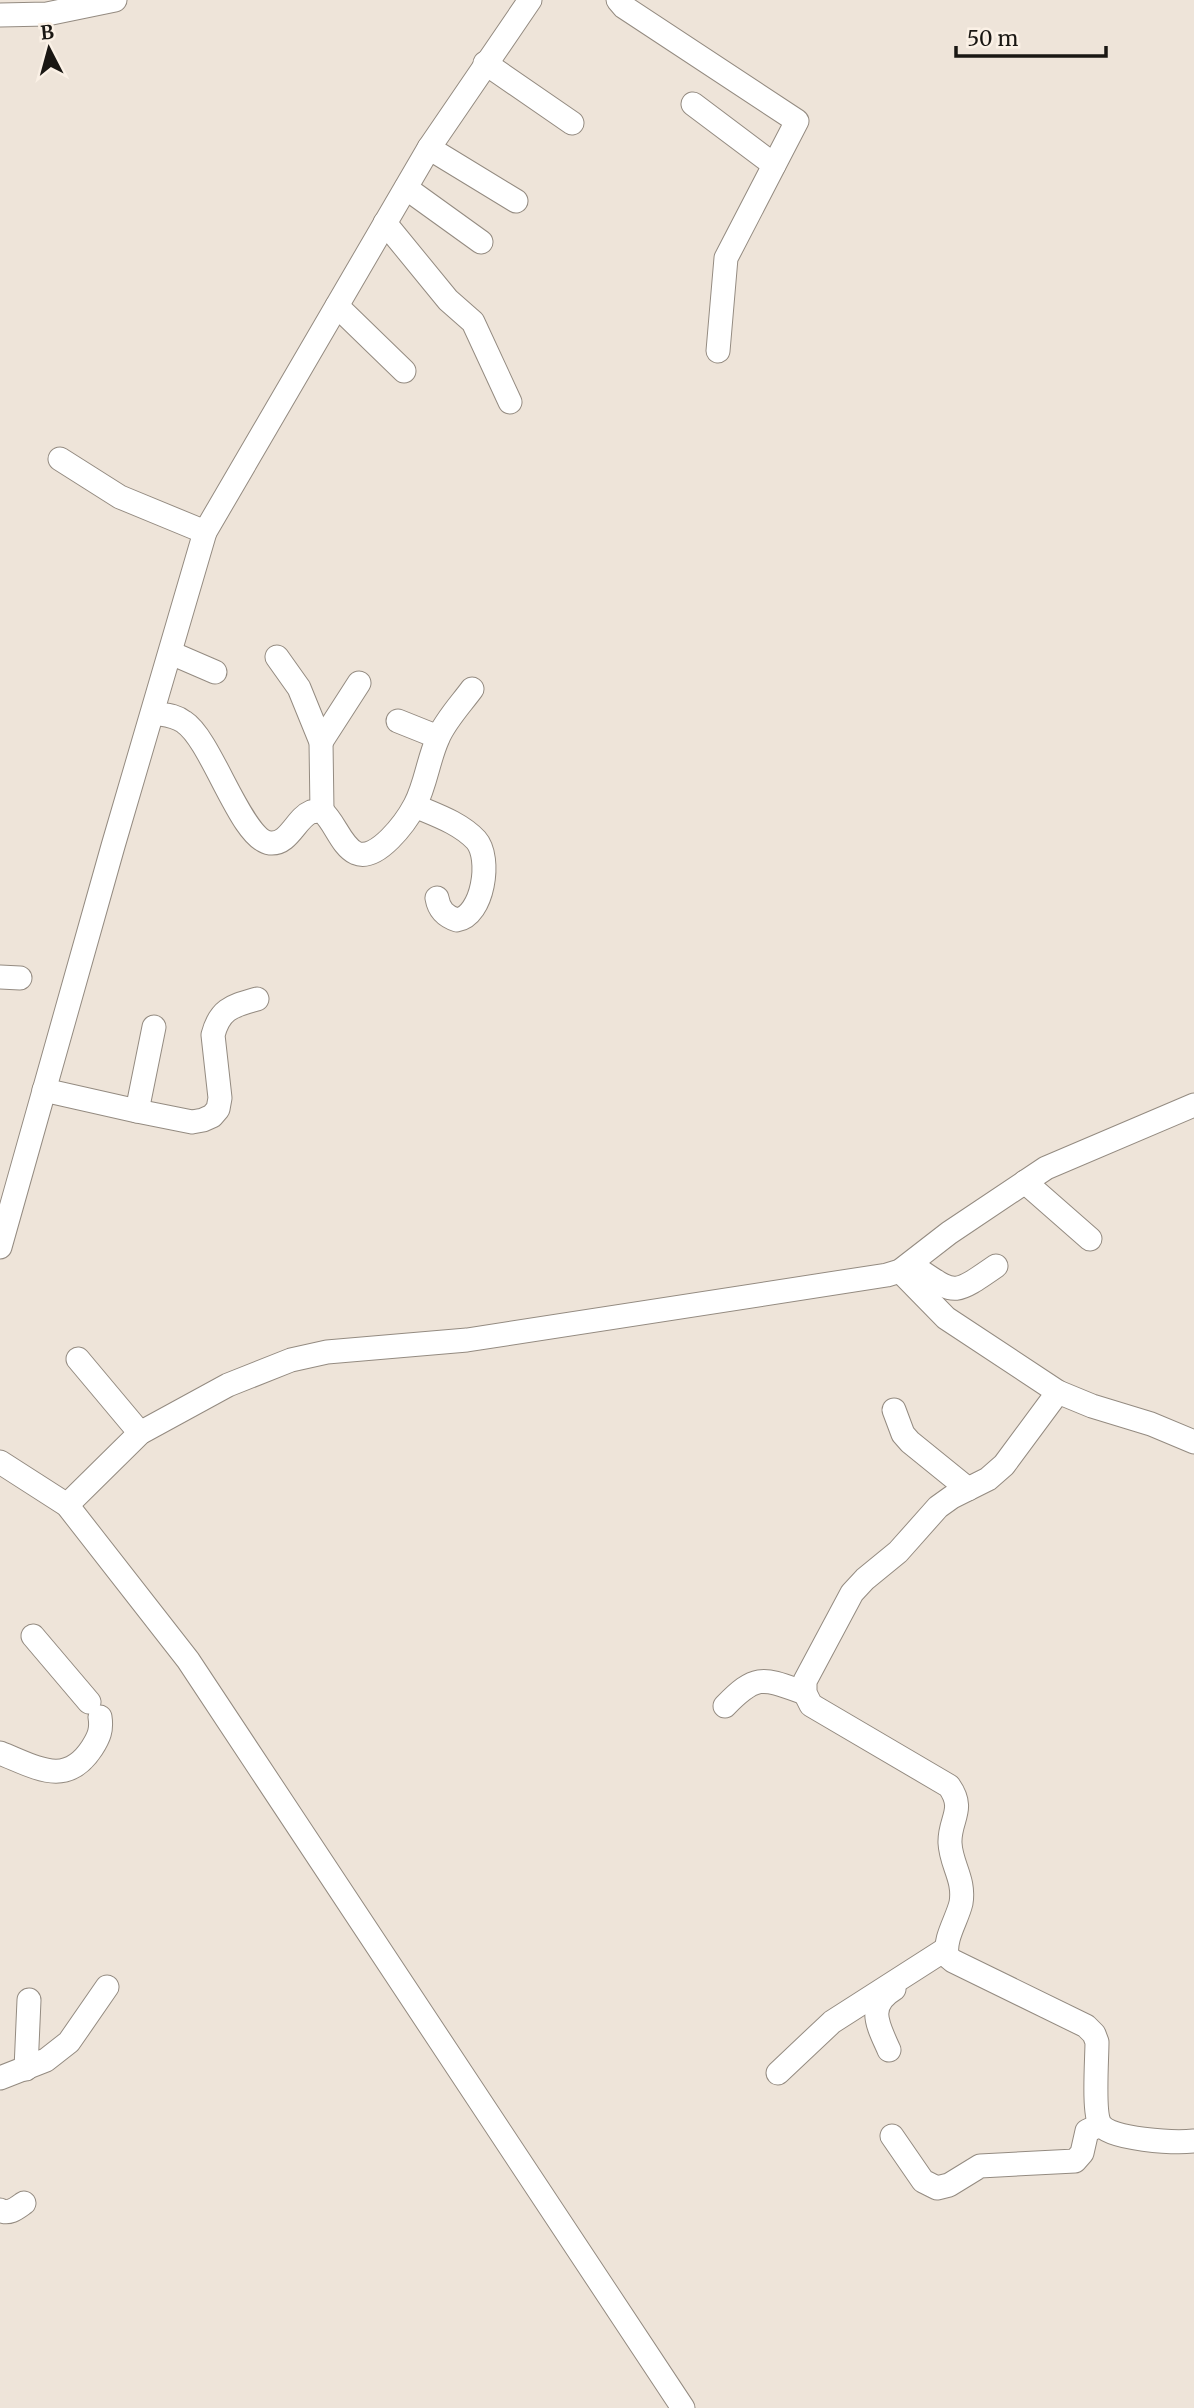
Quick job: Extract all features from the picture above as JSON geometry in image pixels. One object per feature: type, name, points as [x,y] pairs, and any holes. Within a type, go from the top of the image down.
[{"type":"street","points":[[0,15],[47,14],[115,0]]},
{"type":"street","points":[[0,1247],[3,1219],[44,1090],[205,532],[429,148],[530,0]]},
{"type":"street","points":[[618,0],[624,8],[797,121],[726,258],[718,351]]},
{"type":"street","points":[[485,64],[572,123]]},
{"type":"street","points":[[693,104],[774,165]]},
{"type":"street","points":[[429,148],[516,201]]},
{"type":"street","points":[[405,188],[481,242]]},
{"type":"street","points":[[385,223],[448,300],[472,322],[510,402]]},
{"type":"street","points":[[337,306],[404,371]]},
{"type":"street","points":[[61,459],[120,497],[205,532]]},
{"type":"street","points":[[171,653],[215,672]]},
{"type":"street","points":[[276,657],[299,688],[321,741],[322,811]]},
{"type":"street","points":[[321,741],[359,683]]},
{"type":"street","points":[[154,713],[174,716],[187,723],[260,840],[271,844],[282,841],[311,812],[322,811],[331,818],[343,840],[355,852],[370,854],[383,847],[415,806],[438,737],[472,689]]},
{"type":"street","points":[[398,721],[438,737]]},
{"type":"street","points":[[415,806],[453,823],[478,842],[484,855],[484,878],[479,898],[468,915],[457,920],[449,918],[438,905],[437,898]]},
{"type":"street","points":[[44,1090],[192,1122],[212,1116],[218,1109],[220,1098],[213,1035],[215,1026],[221,1014],[233,1006],[257,999]]},
{"type":"street","points":[[137,1111],[154,1027]]},
{"type":"street","points":[[67,1504],[140,1433],[240,1380],[291,1360],[327,1352],[467,1340],[887,1275],[905,1267],[949,1233],[1046,1168],[1194,1105]]},
{"type":"street","points":[[1025,1182],[1090,1239]]},
{"type":"street","points":[[905,1267],[955,1290],[968,1285],[996,1266]]},
{"type":"street","points":[[905,1267],[946,1318],[1058,1392],[1194,1442]]},
{"type":"street","points":[[78,1359],[140,1433]]},
{"type":"street","points":[[889,2050],[877,2024],[880,2000],[947,1952],[961,1902],[961,1880],[950,1847],[951,1832],[958,1809],[957,1797],[949,1786],[811,1705],[805,1693],[805,1681],[852,1593],[898,1552],[938,1507],[988,1479],[1004,1465],[1058,1392]]},
{"type":"street","points":[[894,1410],[903,1434],[910,1442],[968,1489]]},
{"type":"street","points":[[0,1462],[67,1504],[188,1660],[683,2408]]},
{"type":"street","points":[[0,1753],[46,1770],[60,1772],[73,1769],[83,1761],[100,1734],[94,1710],[33,1636]]},
{"type":"street","points":[[725,1706],[743,1688],[759,1681],[770,1681],[805,1693]]},
{"type":"street","points":[[778,2073],[832,2022],[947,1952]]},
{"type":"street","points":[[947,1952],[953,1961],[1086,2025],[1097,2042],[1097,2113],[1100,2125],[1109,2132],[1163,2142],[1194,2141]]},
{"type":"street","points":[[0,2078],[46,2060],[69,2042],[107,1987]]},
{"type":"street","points":[[26,2069],[29,2000]]},
{"type":"street","points":[[892,2136],[923,2181],[937,2188],[949,2185],[980,2166],[1075,2161],[1082,2152],[1087,2131],[1100,2125]]},
{"type":"street","points":[[0,2210],[14,2211],[24,2203]]}]
